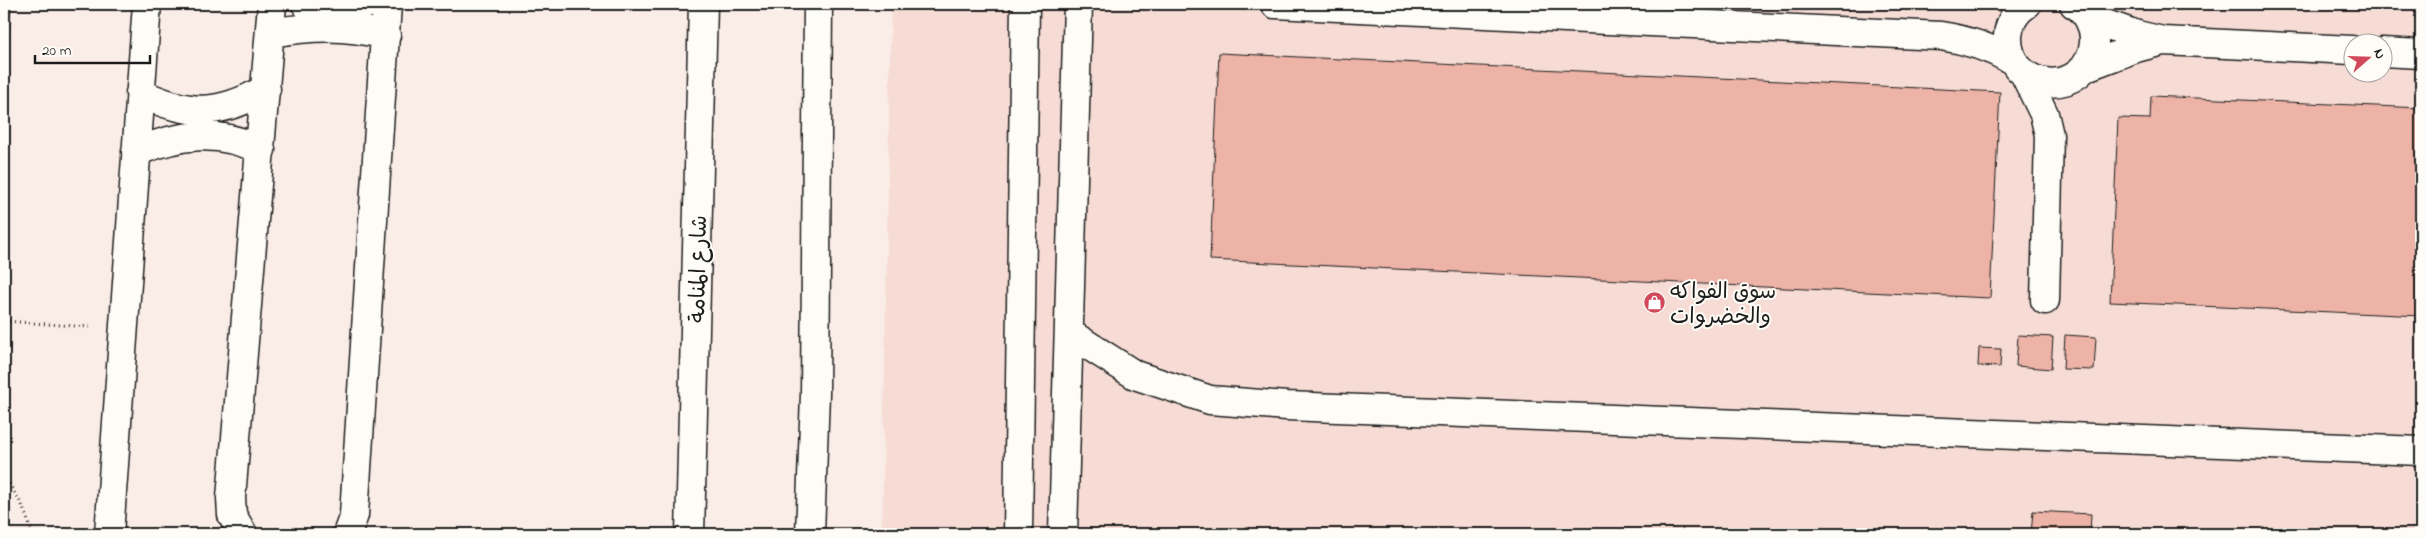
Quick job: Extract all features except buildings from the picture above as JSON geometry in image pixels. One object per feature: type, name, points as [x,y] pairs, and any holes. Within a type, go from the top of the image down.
[{"type":"main road","points":[[109,534],[147,4]]},
{"type":"main road","points":[[243,534],[232,516],[231,498],[272,4]]},
{"type":"main road","points":[[306,4],[331,7],[366,4]]},
{"type":"main road","points":[[347,534],[354,515],[387,4]]},
{"type":"main road","name":"شارع المنامة","points":[[690,534],[703,4]]},
{"type":"main road","points":[[810,534],[815,394],[818,4]]},
{"type":"main road","points":[[1018,534],[1025,4]]},
{"type":"main road","points":[[1062,534],[1078,4]]},
{"type":"main road","points":[[1275,4],[1941,36],[1966,40],[1990,48],[2042,83],[2060,82],[2136,48],[2163,41]]},
{"type":"main road","points":[[2079,8],[2137,36],[2163,41],[2342,50]]},
{"type":"main road","points":[[2049,135],[2056,114],[2093,51],[2094,34],[2079,8]]},
{"type":"main road","points":[[1941,36],[1982,27],[2020,10]]},
{"type":"main road","points":[[2020,10],[2008,31],[2008,46],[2044,114],[2049,135],[2045,300]]},
{"type":"main road","points":[[270,33],[321,26],[353,28],[386,35]]},
{"type":"main road","points":[[2392,53],[2421,54]]},
{"type":"main road","points":[[140,93],[165,105],[192,110],[218,109],[243,102],[266,89]]},
{"type":"main road","points":[[136,152],[159,142],[182,136],[203,135],[245,142],[261,150]]},
{"type":"main road","points":[[1069,333],[1134,375],[1210,400],[1287,406],[2421,451]]},
{"type":"path","points":[[4,322],[123,330]]},
{"type":"path","points":[[4,475],[22,505],[33,534]]},
{"type":"shaded area","name":"سوق الفواكه والخضروات","points":[[891,4],[2421,4],[2421,534],[882,534]]},
{"type":"place","name":"سوق الفواكه والخضروات","points":[[1654,303]]}]
